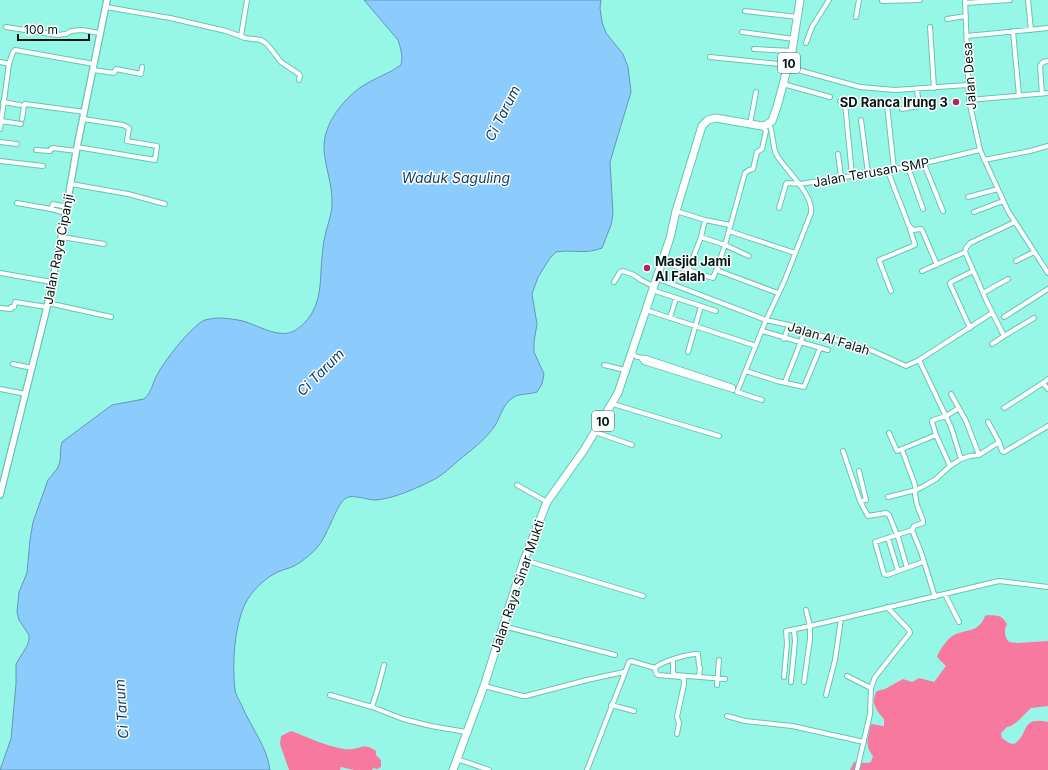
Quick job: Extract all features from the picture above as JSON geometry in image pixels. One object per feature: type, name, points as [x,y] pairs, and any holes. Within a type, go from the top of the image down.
[{"type":"highway","name":"10","points":[[766,124],[772,121],[777,107],[792,51],[800,0]]},
{"type":"highway","name":"Jalan Raya Sinar Mukti","points":[[453,770],[484,686],[524,560],[547,502],[595,432],[618,393],[670,238],[676,211],[704,124],[716,118],[750,124],[766,124]]},
{"type":"main road","name":"Jalan Raya Cipanji","points":[[0,495],[26,394],[62,237],[77,149],[107,0]]},
{"type":"street","points":[[241,36],[247,0]]},
{"type":"street","points":[[806,43],[812,27],[829,0]]},
{"type":"street","points":[[856,16],[859,0]]},
{"type":"street","points":[[882,1],[920,0]]},
{"type":"street","points":[[965,2],[1010,0]]},
{"type":"street","points":[[1028,0],[1031,30]]},
{"type":"street","name":"Jalan Desa","points":[[965,2],[967,84],[980,150],[1003,201],[1048,273]]},
{"type":"street","points":[[106,7],[170,18],[259,40],[265,43],[281,62],[299,74],[299,80]]},
{"type":"street","points":[[745,11],[798,17]]},
{"type":"street","points":[[947,18],[966,16]]},
{"type":"street","points":[[6,27],[57,35],[82,30],[100,33]]},
{"type":"street","points":[[930,27],[934,88]]},
{"type":"street","points":[[967,36],[1048,28]]},
{"type":"street","points":[[1013,31],[1019,96]]},
{"type":"street","points":[[742,32],[794,39]]},
{"type":"street","points":[[754,49],[792,51]]},
{"type":"street","points":[[0,129],[9,64],[15,50],[93,67],[111,74],[114,73],[116,69],[141,74],[142,67]]},
{"type":"street","points":[[710,57],[788,66],[860,87],[895,90],[934,88],[967,84]]},
{"type":"street","points":[[1042,94],[1040,66],[1043,62],[1048,61]]},
{"type":"street","points":[[0,62],[9,64]]},
{"type":"street","points":[[783,84],[830,97]]},
{"type":"street","points":[[902,109],[919,106],[917,89]]},
{"type":"street","points":[[750,124],[756,92]]},
{"type":"street","points":[[969,100],[1048,93]]},
{"type":"street","points":[[840,100],[845,103],[852,175]]},
{"type":"street","points":[[3,102],[20,105]]},
{"type":"street","points":[[22,118],[25,104],[85,112]]},
{"type":"street","points":[[886,105],[894,169]]},
{"type":"street","points":[[36,150],[50,151],[52,148],[77,149],[155,160],[157,146],[127,142],[129,128],[123,125],[83,119]]},
{"type":"street","points":[[861,120],[868,173]]},
{"type":"street","points":[[1,121],[21,124]]},
{"type":"street","points":[[762,400],[737,392],[812,213],[812,207],[800,184],[775,153],[773,136],[766,124]]},
{"type":"street","points":[[662,262],[713,278],[725,245],[746,173],[753,169],[757,152],[762,149],[766,124]]},
{"type":"street","points":[[0,142],[18,144]]},
{"type":"street","points":[[984,160],[1048,146]]},
{"type":"street","name":"Jalan Terusan SMP","points":[[779,208],[787,183],[800,184],[887,169],[908,167],[980,150]]},
{"type":"street","points":[[838,154],[841,177]]},
{"type":"street","points":[[0,161],[42,166]]},
{"type":"street","points":[[924,164],[943,211]]},
{"type":"street","points":[[908,167],[923,209]]},
{"type":"street","points":[[887,169],[915,245],[879,260],[891,292]]},
{"type":"street","points":[[71,184],[128,194],[165,204]]},
{"type":"street","points":[[968,197],[998,190]]},
{"type":"street","points":[[974,212],[1003,201]]},
{"type":"street","points":[[17,203],[66,213]]},
{"type":"street","points":[[51,209],[53,204],[67,207]]},
{"type":"street","points":[[676,211],[705,220],[730,225]]},
{"type":"street","points":[[688,271],[701,237],[705,220]]},
{"type":"street","points":[[922,271],[965,252],[970,243],[1015,222]]},
{"type":"street","points":[[910,229],[922,230],[937,265]]},
{"type":"street","points":[[729,231],[795,253]]},
{"type":"street","points":[[62,237],[104,244]]},
{"type":"street","points":[[701,237],[725,245],[749,256]]},
{"type":"street","points":[[965,252],[1004,336]]},
{"type":"street","points":[[1016,261],[1034,252]]},
{"type":"street","points":[[717,268],[778,293]]},
{"type":"street","points":[[614,282],[620,272],[623,271],[633,274],[653,288],[676,298],[716,311]]},
{"type":"street","points":[[970,328],[950,282],[973,271]]},
{"type":"street","points":[[0,273],[52,282]]},
{"type":"street","name":"Jalan Al Falah","points":[[656,278],[766,320],[789,325],[873,351],[899,362],[904,366],[919,360],[992,313]]},
{"type":"street","points":[[983,293],[1008,279]]},
{"type":"street","points":[[1004,317],[1048,289]]},
{"type":"street","points":[[670,318],[676,298]]},
{"type":"street","points":[[0,308],[10,309],[11,307],[14,307],[15,302],[47,305],[111,317]]},
{"type":"street","points":[[688,352],[701,306]]},
{"type":"street","points":[[646,310],[756,346]]},
{"type":"street","points":[[992,344],[1034,318]]},
{"type":"street","points":[[784,339],[789,325]]},
{"type":"street","points":[[762,331],[784,339],[828,350]]},
{"type":"street","points":[[785,382],[805,331]]},
{"type":"street","points":[[746,371],[804,386],[820,348]]},
{"type":"street","points":[[631,352],[644,359],[732,391],[733,389],[732,387],[686,374]]},
{"type":"street","points":[[919,360],[946,416],[961,459]]},
{"type":"street","points":[[13,364],[32,368]]},
{"type":"street","points":[[604,365],[625,370]]},
{"type":"street","points":[[1004,408],[1048,379]]},
{"type":"street","points":[[1043,383],[1048,389]]},
{"type":"street","points":[[0,389],[26,394]]},
{"type":"street","points":[[952,394],[966,421],[979,455]]},
{"type":"street","points":[[612,404],[719,436]]},
{"type":"street","points":[[950,466],[936,435],[932,422],[933,420],[946,416],[959,408]]},
{"type":"street","points":[[988,422],[999,442],[1002,451],[1004,452],[1048,426]]},
{"type":"street","points":[[595,432],[632,444]]},
{"type":"street","points":[[889,433],[896,451],[902,450],[936,435]]},
{"type":"street","points":[[888,497],[916,490],[936,479],[950,466],[961,459],[979,455],[999,442]]},
{"type":"street","points":[[902,450],[916,490],[915,498],[924,520],[922,523],[914,526],[912,530],[876,541],[875,543],[884,574],[887,575],[923,562]]},
{"type":"street","points":[[843,451],[860,501],[868,516],[886,513],[889,514],[898,537],[907,568]]},
{"type":"street","points":[[859,471],[866,500],[860,501]]},
{"type":"street","points":[[517,485],[547,502]]},
{"type":"street","points":[[912,530],[935,597]]},
{"type":"street","points":[[888,538],[898,571]]},
{"type":"street","points":[[524,560],[643,596]]},
{"type":"street","points":[[784,677],[787,643],[786,631],[999,581],[1048,587]]},
{"type":"street","points":[[945,594],[959,622]]},
{"type":"street","points":[[857,770],[870,714],[871,688],[875,677],[910,633],[909,630],[887,608]]},
{"type":"street","points":[[804,682],[810,639],[810,626],[806,610]]},
{"type":"street","points":[[826,695],[838,649],[841,619]]},
{"type":"street","points":[[503,626],[615,654]]},
{"type":"street","points":[[791,682],[795,641],[794,630]]},
{"type":"street","points":[[587,770],[624,672],[630,662],[655,668],[659,665],[691,653],[698,654],[700,668],[699,676]]},
{"type":"street","points":[[673,660],[674,674],[724,679]]},
{"type":"street","points":[[717,685],[719,660]]},
{"type":"street","points":[[372,707],[384,665]]},
{"type":"street","points":[[655,668],[658,675],[681,677],[684,679],[677,717],[679,724],[677,734]]},
{"type":"street","points":[[484,686],[526,696],[624,672]]},
{"type":"street","points":[[847,676],[871,688]]},
{"type":"street","points":[[330,694],[372,707],[403,719],[466,732]]},
{"type":"street","points":[[611,705],[634,711]]},
{"type":"street","points":[[726,716],[745,721],[792,726],[864,742]]},
{"type":"street","points":[[458,759],[489,770]]},
{"type":"shaded area","points":[[987,615],[999,616],[1005,621],[1007,624],[1005,636],[1009,642],[1017,643],[1048,641],[1048,706],[1031,708],[1018,721],[1007,727],[1001,733],[1002,738],[1009,743],[1014,744],[1022,736],[1029,724],[1039,721],[1048,722],[1048,770],[850,770],[854,762],[871,762],[873,756],[868,748],[868,737],[871,724],[884,726],[884,719],[876,709],[874,702],[877,691],[885,689],[903,679],[912,682],[919,678],[934,682],[946,666],[937,657],[944,644],[954,635],[976,628]]},
{"type":"shaded area","points":[[291,731],[337,748],[354,749],[364,746],[371,748],[376,751],[376,755],[381,760],[381,767],[377,769],[373,768],[372,770],[354,770],[341,767],[340,770],[289,770],[280,744],[281,736]]},
{"type":"water","name":"Waduk Saguling","points":[[364,0],[601,0],[600,8],[602,22],[606,33],[623,54],[628,67],[631,92],[610,162],[613,214],[611,225],[602,248],[584,252],[556,252],[550,258],[538,277],[532,294],[537,324],[534,352],[544,374],[542,384],[537,392],[518,395],[510,400],[504,407],[494,427],[486,437],[435,479],[406,492],[384,499],[372,500],[352,497],[346,498],[339,506],[322,540],[314,551],[294,566],[279,571],[270,577],[251,595],[241,613],[236,635],[234,658],[235,690],[262,744],[270,770],[0,770],[11,739],[16,684],[16,664],[29,640],[29,635],[19,620],[17,612],[19,592],[27,573],[33,522],[48,480],[57,469],[60,462],[62,442],[112,405],[144,399],[149,394],[157,375],[171,354],[189,332],[203,321],[216,318],[233,319],[243,321],[272,332],[283,334],[296,330],[312,313],[318,300],[324,241],[332,208],[331,189],[324,154],[327,129],[341,105],[354,92],[401,65],[402,62],[398,40]]},
{"type":"place","name":"SD Ranca Irung 3","points":[[956,102]]},
{"type":"place","name":"Masjid Jami Al Falah","points":[[647,268]]},
{"type":"water label","name":"Ci Tarum","points":[[502,113]]},
{"type":"water label","name":"Ci Tarum","points":[[320,372]]},
{"type":"water label","name":"Ci Tarum","points":[[121,709]]}]
